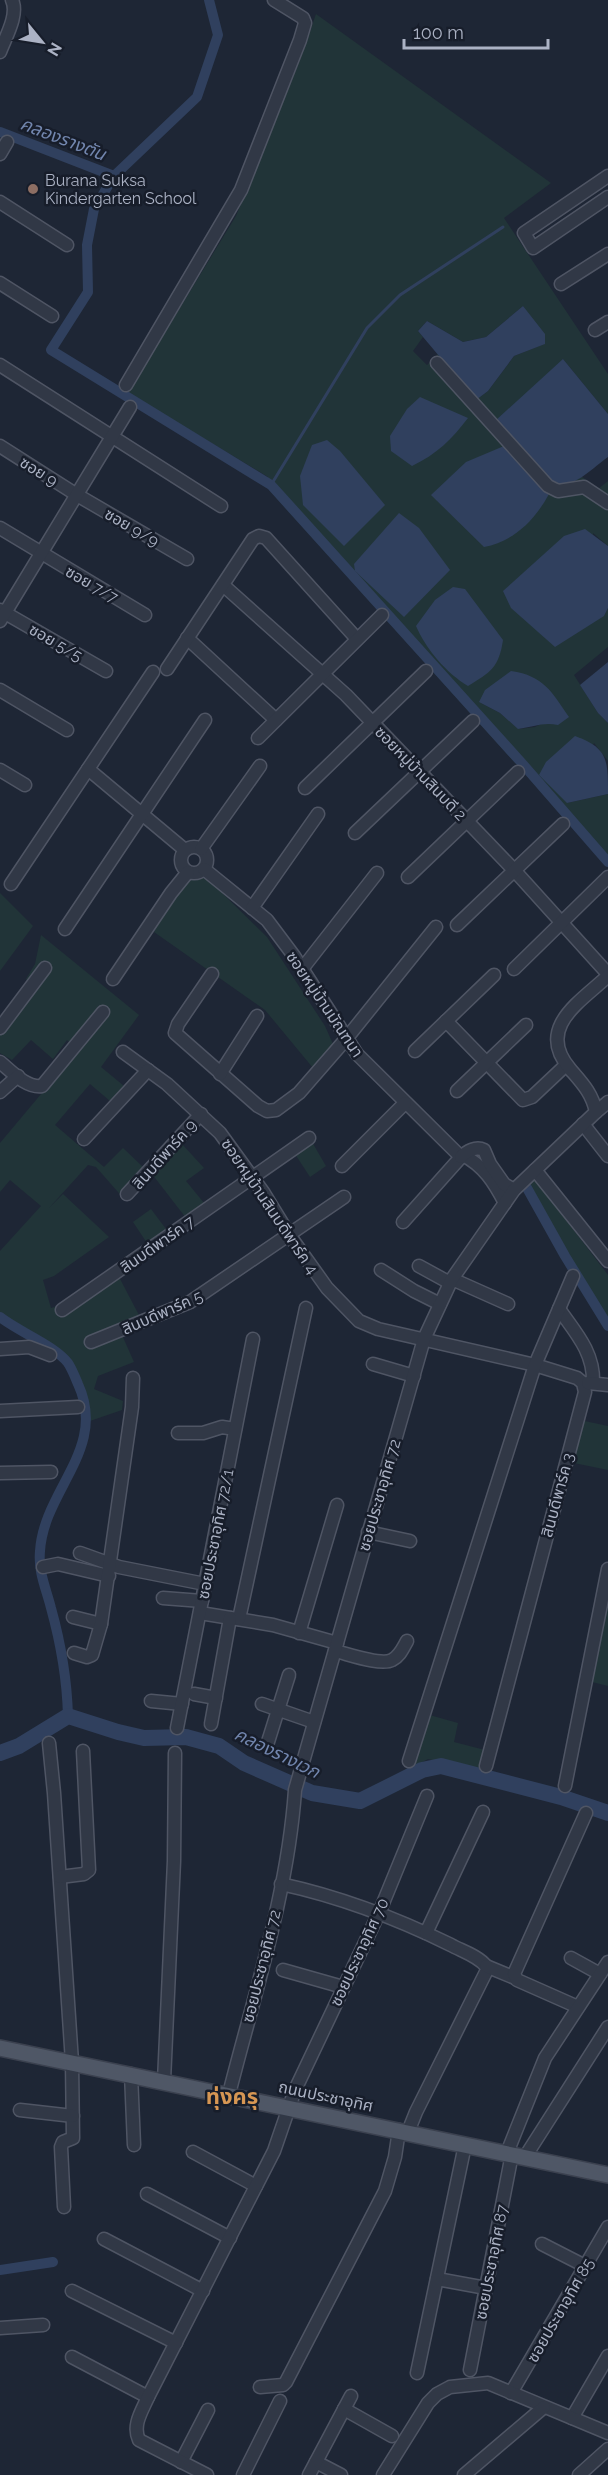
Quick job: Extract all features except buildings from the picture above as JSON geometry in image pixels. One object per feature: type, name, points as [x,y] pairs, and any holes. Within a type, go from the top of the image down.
[{"type":"main road","name":"ถนนประชาอุทิศ","points":[[0,2048],[608,2175]]},
{"type":"street","points":[[0,52],[13,17],[12,0]]},
{"type":"street","points":[[126,385],[241,190],[300,40],[305,23],[303,18],[274,0]]},
{"type":"street","points":[[0,154],[7,142]]},
{"type":"street","points":[[608,176],[524,233],[533,248],[608,196]]},
{"type":"street","points":[[0,202],[67,245]]},
{"type":"street","points":[[561,284],[608,254]]},
{"type":"street","points":[[0,283],[52,316]]},
{"type":"street","points":[[595,330],[608,322]]},
{"type":"street","points":[[437,363],[548,486],[558,491],[584,487],[608,502]]},
{"type":"street","points":[[0,365],[221,506]]},
{"type":"street","points":[[2,615],[130,407]]},
{"type":"street","name":"ซอย 9","points":[[0,446],[77,495]]},
{"type":"street","name":"ซอย 9/9","points":[[77,495],[187,559]]},
{"type":"street","name":"ซอย 7/7","points":[[0,528],[145,615]]},
{"type":"street","points":[[168,669],[253,540],[259,536],[266,538],[357,639]]},
{"type":"street","name":"ซอยหมู่บ้านสินบดี 2","points":[[223,585],[346,695],[563,922],[608,975]]},
{"type":"street","name":"ซอย 5/5","points":[[2,615],[106,671]]},
{"type":"street","points":[[258,738],[382,615]]},
{"type":"street","points":[[187,638],[276,720]]},
{"type":"street","points":[[305,788],[426,670]]},
{"type":"street","points":[[11,884],[153,672]]},
{"type":"street","points":[[0,690],[67,730]]},
{"type":"street","points":[[65,929],[205,720]]},
{"type":"street","points":[[354,833],[473,721]]},
{"type":"street","points":[[201,849],[260,765]]},
{"type":"street","points":[[88,769],[185,850]]},
{"type":"street","points":[[0,770],[25,785]]},
{"type":"street","points":[[408,877],[518,772]]},
{"type":"street","points":[[252,908],[318,814]]},
{"type":"street","points":[[457,925],[563,824]]},
{"type":"street","points":[[193,847],[201,849],[206,856],[204,869],[196,873],[188,872],[180,862],[185,850],[193,847]]},
{"type":"street","name":"ซอยหมู่บ้านมัณฑนา","points":[[204,869],[267,921],[302,969],[357,1054],[462,1156],[477,1163],[485,1171],[505,1203]]},
{"type":"street","points":[[113,979],[171,893],[188,872]]},
{"type":"street","points":[[302,969],[377,873]]},
{"type":"street","points":[[514,969],[608,877]]},
{"type":"street","points":[[212,974],[178,1024],[175,1033],[258,1106],[267,1111],[276,1110],[298,1092],[346,1039],[436,927]]},
{"type":"street","points":[[0,1028],[45,968]]},
{"type":"street","points":[[415,1051],[494,975]]},
{"type":"street","points":[[596,1112],[593,1097],[566,1065],[556,1032],[564,1018],[608,975]]},
{"type":"street","points":[[0,1062],[35,1087],[42,1086],[103,1012]]},
{"type":"street","points":[[220,1074],[257,1016]]},
{"type":"street","points":[[446,1021],[523,1100],[532,1097],[566,1065]]},
{"type":"street","points":[[457,1091],[526,1025]]},
{"type":"street","name":"ซอยหมู่บ้านสินบดีพาร์ค 4","points":[[123,1053],[167,1083],[220,1133],[327,1288],[359,1321],[378,1329],[424,1339]]},
{"type":"street","points":[[84,1139],[148,1070]]},
{"type":"street","points":[[0,1092],[18,1076]]},
{"type":"street","name":"ซอยประชาอุทิศ 72","points":[[229,2094],[281,1884],[293,1823],[295,1790],[424,1339],[451,1281],[514,1190],[608,1102]]},
{"type":"street","points":[[342,1166],[405,1103]]},
{"type":"street","name":"สินบดีพาร์ค 9","points":[[127,1194],[201,1114]]},
{"type":"street","points":[[583,1124],[608,1156]]},
{"type":"street","name":"สินบดีพาร์ค 7","points":[[62,1310],[309,1138]]},
{"type":"street","points":[[403,1222],[462,1156],[476,1148],[484,1150],[490,1164],[504,1184],[514,1190]]},
{"type":"street","points":[[535,1170],[608,1261]]},
{"type":"street","name":"สินบดีพาร์ค 5","points":[[91,1342],[190,1302],[290,1236],[344,1197]]},
{"type":"street","points":[[419,1266],[508,1304]]},
{"type":"street","points":[[381,1270],[440,1304]]},
{"type":"street","points":[[409,1761],[535,1365],[573,1276]]},
{"type":"street","points":[[211,1725],[306,1308]]},
{"type":"street","name":"สินบดีพาร์ค 3","points":[[486,1766],[585,1392],[594,1369],[590,1356],[559,1309]]},
{"type":"street","name":"ซอยประชาอุทิศ 72/1","points":[[177,1728],[252,1339]]},
{"type":"street","points":[[424,1339],[535,1365],[588,1383],[608,1385]]},
{"type":"street","points":[[0,1349],[29,1347],[50,1355]]},
{"type":"street","points":[[373,1364],[414,1376]]},
{"type":"street","points":[[74,1653],[87,1657],[92,1655],[101,1624],[132,1407],[133,1378]]},
{"type":"street","points":[[0,1411],[78,1407]]},
{"type":"street","points":[[178,1433],[203,1433],[222,1427],[235,1429]]},
{"type":"street","points":[[0,1473],[51,1472]]},
{"type":"street","points":[[299,1633],[338,1505]]},
{"type":"street","points":[[369,1532],[410,1541]]},
{"type":"street","points":[[80,1553],[110,1570]]},
{"type":"street","points":[[43,1566],[58,1564],[205,1584]]},
{"type":"street","points":[[565,1786],[608,1569]]},
{"type":"street","points":[[164,1598],[201,1607],[235,1619],[273,1625],[384,1662],[393,1660],[407,1641]]},
{"type":"street","points":[[73,1617],[101,1624]]},
{"type":"street","points":[[267,1745],[289,1675]]},
{"type":"street","points":[[194,1695],[216,1698]]},
{"type":"street","points":[[151,1701],[182,1704]]},
{"type":"street","points":[[262,1704],[314,1722]]},
{"type":"street","points":[[49,1743],[60,1877],[74,2116],[73,2138],[63,2142],[61,2147],[64,2207]]},
{"type":"street","points":[[60,1877],[84,1874],[90,1870],[83,1751]]},
{"type":"street","points":[[164,2081],[174,1861],[175,1753]]},
{"type":"street","name":"ซอยประชาอุทิศ 70","points":[[182,2462],[139,2440],[136,2425],[148,2397],[274,2151],[313,2051],[379,1913],[427,1796]]},
{"type":"street","points":[[426,1933],[483,1812]]},
{"type":"street","points":[[515,1978],[517,1968],[586,1813]]},
{"type":"street","points":[[281,1884],[317,1892],[379,1913],[426,1933],[486,1966],[578,2007]]},
{"type":"street","points":[[571,1958],[600,1974]]},
{"type":"street","points":[[515,2155],[545,2058],[608,1962]]},
{"type":"street","points":[[260,2387],[279,2386],[286,2382],[385,2191],[404,2131],[416,2112],[487,1970],[486,1966]]},
{"type":"street","points":[[283,1970],[343,1987]]},
{"type":"street","points":[[515,2155],[608,2027]]},
{"type":"street","points":[[131,2074],[134,2145]]},
{"type":"street","points":[[20,2110],[74,2116]]},
{"type":"street","points":[[417,2373],[465,2145]]},
{"type":"street","points":[[193,2152],[256,2186]]},
{"type":"street","name":"ซอยประชาอุทิศ 87","points":[[470,2370],[515,2155]]},
{"type":"street","points":[[147,2194],[230,2238]]},
{"type":"street","name":"ซอยประชาอุทิศ 85","points":[[511,2393],[608,2227]]},
{"type":"street","points":[[104,2239],[203,2290]]},
{"type":"street","points":[[542,2244],[585,2266]]},
{"type":"street","points":[[437,2279],[486,2288]]},
{"type":"street","points":[[72,2291],[176,2343]]},
{"type":"street","points":[[0,2328],[43,2325]]},
{"type":"street","points":[[572,2418],[608,2356]]},
{"type":"street","points":[[72,2357],[148,2397]]},
{"type":"street","points":[[383,2475],[428,2403],[437,2394],[450,2387],[488,2383],[608,2433]]},
{"type":"street","points":[[309,2475],[351,2396]]},
{"type":"street","points":[[243,2475],[280,2401]]},
{"type":"street","points":[[464,2475],[544,2407]]},
{"type":"street","points":[[344,2409],[392,2436]]},
{"type":"street","points":[[206,2475],[182,2462],[208,2410]]},
{"type":"street","points":[[579,2475],[608,2449]]},
{"type":"street","points":[[316,2462],[341,2475]]},
{"type":"green space","points":[[316,14],[551,183],[504,218],[608,374],[608,414],[563,359],[568,485],[581,476],[598,489],[608,481],[608,546],[593,533],[604,616],[608,608],[608,647],[574,675],[598,713],[608,723],[608,761],[594,743],[567,803],[608,794],[608,866],[264,484],[268,477],[128,393],[236,216],[300,60]],"holes":[[[523,306],[544,344],[514,356],[488,391],[477,399],[438,354],[427,365],[413,351],[423,337],[418,331],[427,321],[463,342],[486,337]],[[479,702],[545,722],[535,727],[519,729],[500,713]]]},
{"type":"green space","points":[[197,876],[204,878],[218,889],[267,937],[325,1026],[333,1044],[313,1068],[265,1010],[154,932],[177,891],[183,884]]},
{"type":"green space","points":[[0,893],[33,926],[0,971]]},
{"type":"green space","points":[[41,935],[139,1015],[101,1067],[124,1086],[110,1101],[90,1084],[55,1125],[104,1167],[123,1148],[143,1167],[126,1186],[134,1193],[125,1200],[96,1167],[88,1165],[49,1208],[63,1194],[109,1237],[54,1276],[43,1280],[51,1308],[67,1303],[119,1277],[141,1319],[122,1335],[134,1362],[98,1376],[94,1389],[123,1401],[122,1410],[90,1421],[85,1397],[70,1365],[48,1346],[0,1315],[0,1251],[41,1206],[10,1180],[0,1192],[0,1143],[78,1050],[67,1040],[53,1059],[31,1040],[12,1060],[0,1053],[0,1034],[35,990],[26,979],[35,964]]},
{"type":"green space","points":[[312,1142],[326,1166],[310,1177],[295,1154]]},
{"type":"green space","points":[[181,1143],[204,1168],[186,1181],[204,1203],[186,1218],[152,1174]]},
{"type":"green space","points":[[534,1178],[608,1275],[608,1319],[525,1187]]},
{"type":"green space","points":[[151,1209],[166,1229],[147,1243],[133,1222]]},
{"type":"green space","points":[[580,1420],[608,1426],[608,1470],[569,1462]]},
{"type":"green space","points":[[608,1595],[608,1686],[592,1682]]},
{"type":"green space","points":[[426,1714],[458,1723],[454,1742],[485,1750],[481,1770],[428,1759],[409,1769]]},
{"type":"water","points":[[523,306],[545,334],[545,344],[514,356],[488,391],[476,400],[418,331],[427,321],[463,342],[486,337]]},
{"type":"water","points":[[563,359],[608,414],[608,457],[574,482],[559,485],[551,484],[495,421]]},
{"type":"water","points":[[420,397],[468,418],[443,445],[412,466],[391,451],[390,436],[407,409]]},
{"type":"water","points":[[327,440],[340,451],[385,505],[344,546],[303,505],[300,476],[312,445]]},
{"type":"water","points":[[504,446],[549,494],[537,513],[514,535],[484,547],[431,495],[466,462]]},
{"type":"water","points":[[399,513],[419,528],[450,570],[404,617],[355,571],[354,564]]},
{"type":"water","points":[[585,529],[608,546],[608,608],[604,616],[555,647],[511,608],[503,591],[564,536]]},
{"type":"water","points":[[453,587],[465,589],[503,640],[499,657],[493,668],[468,686],[438,660],[416,626],[435,600]]},
{"type":"water","points":[[608,662],[608,723],[598,713],[580,685]]},
{"type":"water","points":[[511,671],[522,673],[546,686],[569,717],[558,725],[543,724],[518,729],[500,713],[479,702],[485,690]]},
{"type":"water","points":[[575,736],[594,745],[604,757],[608,794],[567,803],[539,775],[546,762]]},
{"type":"waterway","points":[[209,0],[218,35],[197,97],[114,176],[94,209],[87,245],[88,292],[51,350],[271,485],[608,862]]},
{"type":"waterway","name":"คลองรางตัน","points":[[0,132],[114,176]]},
{"type":"waterway","points":[[271,485],[367,328],[400,295],[503,227]]},
{"type":"waterway","points":[[527,1188],[608,1326]]},
{"type":"waterway","points":[[0,1317],[62,1356],[72,1370],[85,1407],[85,1429],[80,1449],[52,1508],[44,1529],[40,1551],[41,1573],[55,1621],[63,1662],[68,1716]]},
{"type":"waterway","name":"คลองรางเวก","points":[[0,1753],[19,1746],[68,1716],[144,1738],[186,1737],[219,1746],[244,1763],[312,1793],[360,1801],[422,1770],[441,1766],[561,1797],[608,1813]]},
{"type":"waterway","points":[[0,2270],[53,2262]]},
{"type":"place","name":"Burana Suksa Kindergarten School","points":[[33,189]]},
{"type":"district","name":"ทุ่งครุ","points":[[232,2096]]}]
